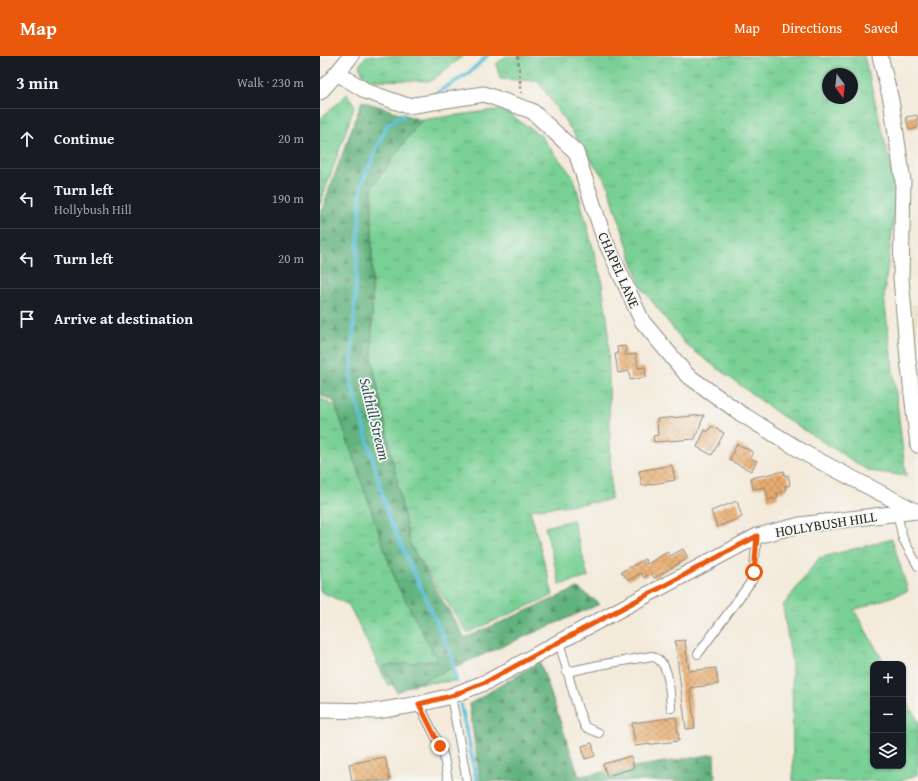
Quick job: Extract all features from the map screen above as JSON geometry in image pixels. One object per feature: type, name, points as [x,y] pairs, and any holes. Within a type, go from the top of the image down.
[{"type":"street","points":[[320,92],[351,56]]},
{"type":"street","points":[[880,56],[892,100],[903,181],[901,278],[908,359],[918,445]]},
{"type":"street","name":"CHAPEL LANE","points":[[337,73],[368,92],[408,106],[484,94],[532,111],[576,152],[604,238],[642,321],[687,374],[740,413],[808,455],[916,511]]},
{"type":"street","name":"HOLLYBUSH HILL","points":[[320,710],[377,711],[419,704],[451,696],[488,681],[757,536],[800,525],[916,511]]},
{"type":"lane","points":[[897,513],[903,539],[918,566]]},
{"type":"lane","points":[[698,654],[753,579],[757,536]]},
{"type":"lane","points":[[559,642],[578,709],[585,727],[599,733]]},
{"type":"lane","points":[[567,672],[652,656],[660,660],[664,668],[668,681],[671,708]]},
{"type":"lane","points":[[451,696],[467,781]]},
{"type":"lane","points":[[419,704],[440,746],[444,758],[448,781]]},
{"type":"path","points":[[518,56],[522,107]]},
{"type":"shaded area","points":[[912,304],[918,304],[918,357]]},
{"type":"green space","points":[[366,56],[463,56],[431,81],[366,80],[359,66]]},
{"type":"green space","points":[[506,56],[819,56],[820,58],[864,56],[897,192],[884,297],[906,476],[869,471],[779,414],[686,345],[641,287],[607,183],[538,81],[500,79],[496,64]]},
{"type":"green space","points":[[347,94],[355,105],[320,205],[320,119]]},
{"type":"green space","points":[[362,101],[421,120],[372,187],[372,360],[410,545],[465,638],[578,588],[600,604],[397,692],[382,666],[437,660],[396,583],[334,401],[320,395],[320,214]]},
{"type":"green space","points":[[502,109],[540,135],[574,178],[601,277],[608,325],[611,500],[530,510],[553,595],[467,633],[410,545],[372,360],[372,187],[421,120]]},
{"type":"green space","points":[[320,398],[355,417],[411,578],[458,681],[388,685],[349,605],[320,591]]},
{"type":"green space","points":[[573,520],[588,577],[560,585],[545,527]]},
{"type":"green space","points":[[892,539],[908,591],[854,610],[883,661],[870,661],[870,769],[906,769],[906,700],[918,721],[918,774],[901,781],[793,781],[792,665],[783,606],[819,558]]},
{"type":"green space","points":[[540,662],[579,776],[714,754],[715,781],[480,781],[469,704]]},
{"type":"building","points":[[917,115],[918,128],[909,130],[906,117]]},
{"type":"building","points":[[625,346],[626,355],[636,354],[638,368],[645,367],[646,377],[630,380],[629,371],[618,373],[615,354],[618,354],[617,347]]},
{"type":"building","points":[[704,415],[695,439],[654,442],[653,436],[658,435],[657,419]]},
{"type":"building","points":[[711,426],[724,433],[712,455],[697,447],[705,430],[708,432]]},
{"type":"building","points":[[737,444],[753,452],[750,458],[757,461],[751,471],[729,460]]},
{"type":"building","points":[[672,465],[675,480],[642,486],[639,471]]},
{"type":"building","points":[[784,471],[785,476],[788,475],[790,485],[785,486],[786,491],[777,493],[778,498],[768,500],[765,487],[753,489],[751,478]]},
{"type":"building","points":[[737,501],[742,517],[717,527],[711,511]]},
{"type":"building","points":[[683,549],[688,558],[654,578],[651,573],[644,578],[641,573],[629,580],[621,572],[645,559],[647,564],[668,552],[670,556]]},
{"type":"building","points":[[685,640],[689,671],[716,668],[718,684],[690,688],[695,728],[686,729],[675,641]]},
{"type":"building","points":[[676,717],[679,741],[635,746],[632,723]]},
{"type":"building","points":[[592,743],[595,756],[585,759],[582,746]]},
{"type":"building","points":[[631,756],[634,768],[607,776],[603,764]]},
{"type":"building","points":[[385,757],[390,781],[352,781],[349,764]]},
{"type":"waterway","name":"Salthill Stream","points":[[432,96],[469,73],[487,56]]},
{"type":"waterway","name":"Salthill Stream","points":[[404,114],[387,125],[361,185],[351,381],[389,518],[451,654],[456,681]]},
{"type":"waterway","name":"Salthill Stream","points":[[461,705],[477,781]]},
{"type":"route","points":[[440,746],[419,704],[451,696],[488,681],[757,536],[754,572]]}]
